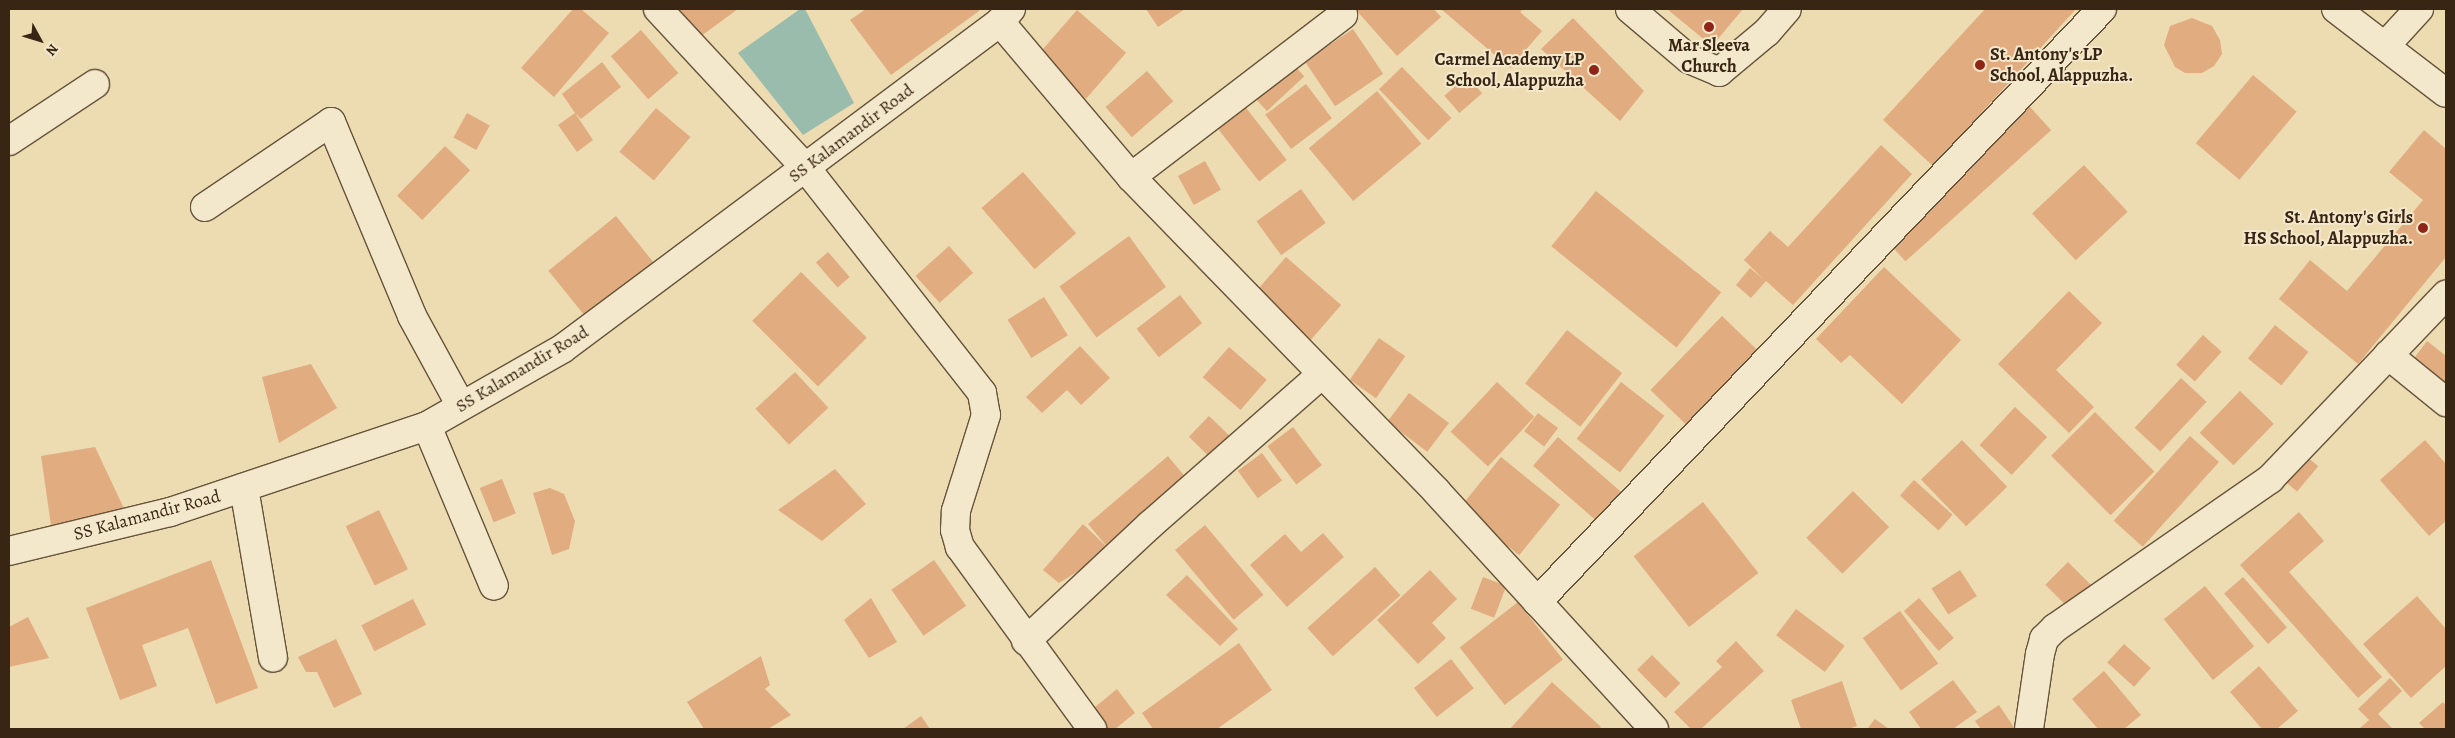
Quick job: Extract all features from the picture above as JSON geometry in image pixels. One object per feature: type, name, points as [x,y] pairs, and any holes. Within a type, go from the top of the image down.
[{"type":"street","points":[[658,9],[805,167],[982,393],[986,415],[956,511],[955,530],[960,547],[1026,641],[1092,729]]},
{"type":"street","points":[[1630,9],[1689,59],[1719,72],[1767,32],[1787,9]]},
{"type":"street","points":[[1537,602],[2102,9]]},
{"type":"street","points":[[2336,9],[2386,45],[2446,93]]},
{"type":"street","points":[[2386,45],[2419,9]]},
{"type":"street","points":[[1131,178],[1343,15]]},
{"type":"street","points":[[1005,16],[1131,178],[1437,492],[1654,729]]},
{"type":"street","name":"SS Kalamandir Road","points":[[9,551],[170,512],[427,426],[562,349],[1005,16]]},
{"type":"street","points":[[9,141],[95,84]]},
{"type":"street","points":[[205,207],[331,122],[412,316],[461,406]]},
{"type":"street","points":[[2034,726],[2040,654],[2044,639],[2055,628],[2270,479],[2446,295]]},
{"type":"street","points":[[2388,355],[2446,402]]},
{"type":"street","points":[[1026,641],[1150,525],[1322,375]]},
{"type":"street","points":[[427,426],[494,586]]},
{"type":"street","points":[[244,488],[273,658]]},
{"type":"shaded area","points":[[800,9],[805,9],[854,103],[803,135],[738,53]]},
{"type":"building","points":[[573,9],[581,9],[609,33],[554,97],[521,68]]},
{"type":"building","points":[[675,9],[738,9],[697,39]]},
{"type":"building","points":[[866,9],[978,9],[979,11],[891,75],[850,20]]},
{"type":"building","points":[[1146,9],[1185,9],[1158,27]]},
{"type":"building","points":[[1355,9],[1434,9],[1441,17],[1397,56]]},
{"type":"building","points":[[1441,9],[1523,9],[1520,12],[1542,31],[1510,68]]},
{"type":"building","name":"Mar Sleeva Church","points":[[1667,9],[1743,9],[1712,46]]},
{"type":"building","name":"St. Antony's LP School, Alappuzha.","points":[[1985,9],[2076,9],[1933,166],[1883,120]]},
{"type":"building","points":[[1077,10],[1126,53],[1086,99],[1037,56]]},
{"type":"building","name":"Carmel Academy LP School, Alappuzha","points":[[1573,18],[1644,91],[1620,121],[1541,49]]},
{"type":"building","points":[[2192,18],[2212,26],[2220,40],[2222,54],[2214,66],[2202,73],[2185,73],[2175,67],[2164,45],[2170,26]]},
{"type":"building","points":[[1353,29],[1383,74],[1335,106],[1305,61]]},
{"type":"building","points":[[641,30],[678,73],[648,99],[611,56]]},
{"type":"building","points":[[1290,61],[1304,76],[1267,111],[1253,96]]},
{"type":"building","points":[[602,62],[621,87],[581,119],[562,94]]},
{"type":"building","points":[[1402,67],[1451,118],[1428,140],[1379,89]]},
{"type":"building","points":[[1147,71],[1173,101],[1132,137],[1105,107]]},
{"type":"building","points":[[2253,75],[2297,112],[2239,180],[2196,143]]},
{"type":"building","points":[[1467,76],[1482,93],[1459,113],[1444,96]]},
{"type":"building","points":[[1306,84],[1332,118],[1291,149],[1265,115]]},
{"type":"building","points":[[1377,91],[1421,144],[1353,201],[1309,148]]},
{"type":"building","points":[[2023,99],[2051,130],[1905,261],[1877,230]]},
{"type":"building","points":[[1243,104],[1287,160],[1259,181],[1215,126]]},
{"type":"building","points":[[656,108],[690,137],[654,181],[619,152]]},
{"type":"building","points":[[467,113],[490,126],[476,150],[453,137]]},
{"type":"building","points":[[575,113],[593,140],[577,152],[558,125]]},
{"type":"building","name":"St. Antony's Girls HS School, Alappuzha.","points":[[2424,130],[2446,149],[2446,257],[2358,364],[2279,299],[2310,260],[2347,291],[2423,200],[2389,172]]},
{"type":"building","points":[[1881,145],[1912,174],[1793,305],[1766,281],[1751,298],[1736,285],[1750,268],[1763,279],[1744,260],[1770,231],[1788,247]]},
{"type":"building","points":[[445,146],[470,170],[422,220],[397,196]]},
{"type":"building","points":[[1205,161],[1221,190],[1194,205],[1178,176]]},
{"type":"building","points":[[2084,165],[2128,212],[2076,260],[2032,213]]},
{"type":"building","points":[[1023,172],[1076,233],[1035,269],[981,208]]},
{"type":"building","points":[[1301,189],[1326,223],[1281,255],[1257,221]]},
{"type":"building","points":[[1596,191],[1721,292],[1676,347],[1551,246]]},
{"type":"building","points":[[616,216],[656,265],[588,320],[548,271]]},
{"type":"building","points":[[1129,236],[1166,287],[1096,338],[1059,287]]},
{"type":"building","points":[[949,246],[973,273],[940,303],[916,276]]},
{"type":"building","points":[[828,252],[850,277],[838,287],[816,262]]},
{"type":"building","points":[[1286,257],[1341,305],[1307,344],[1252,296]]},
{"type":"building","points":[[1884,267],[1961,340],[1902,404],[1850,355],[1841,363],[1816,339]]},
{"type":"building","points":[[801,272],[867,338],[818,387],[752,321]]},
{"type":"building","points":[[2069,291],[2102,323],[2056,370],[2094,407],[2069,433],[1998,364]]},
{"type":"building","points":[[1180,295],[1202,323],[1159,357],[1137,329]]},
{"type":"building","points":[[1044,297],[1068,335],[1031,358],[1008,320]]},
{"type":"building","points":[[1722,316],[1764,356],[1692,430],[1650,390]]},
{"type":"building","points":[[2275,325],[2308,352],[2281,385],[2248,358]]},
{"type":"building","points":[[1567,330],[1622,373],[1580,427],[1525,384]]},
{"type":"building","points":[[2203,335],[2222,352],[2195,381],[2176,365]]},
{"type":"building","points":[[1379,338],[1405,356],[1376,398],[1350,380]]},
{"type":"building","points":[[2427,341],[2446,356],[2446,386],[2412,361]]},
{"type":"building","points":[[1080,346],[1110,378],[1081,405],[1067,390],[1042,413],[1026,397]]},
{"type":"building","points":[[1229,347],[1267,380],[1240,410],[1203,377]]},
{"type":"building","points":[[311,364],[337,408],[279,443],[262,377]]},
{"type":"building","points":[[795,372],[828,408],[789,445],[756,409]]},
{"type":"building","points":[[2181,378],[2207,402],[2160,452],[2135,428]]},
{"type":"building","points":[[1497,382],[1534,417],[1488,467],[1451,432]]},
{"type":"building","points":[[1621,382],[1664,416],[1620,473],[1577,439]]},
{"type":"building","points":[[2240,391],[2274,424],[2234,465],[2200,433]]},
{"type":"building","points":[[1409,393],[1449,423],[1427,452],[1387,422]]},
{"type":"building","points":[[2015,407],[2047,437],[2012,475],[1980,445]]},
{"type":"building","points":[[2095,412],[2154,471],[2111,515],[2051,456]]},
{"type":"building","points":[[1538,413],[1558,428],[1544,446],[1524,431]]},
{"type":"building","points":[[1209,416],[1231,437],[1210,458],[1189,437]]},
{"type":"building","points":[[1293,427],[1322,465],[1296,485],[1267,446]]},
{"type":"building","points":[[2190,436],[2219,462],[2143,547],[2114,521]]},
{"type":"building","points":[[1558,437],[1627,497],[1602,525],[1533,466]]},
{"type":"building","points":[[1962,440],[2007,487],[1966,526],[1921,480]]},
{"type":"building","points":[[2425,440],[2446,464],[2446,521],[2429,536],[2380,480]]},
{"type":"building","points":[[95,447],[129,519],[52,532],[41,456]]},
{"type":"building","points":[[1262,453],[1282,481],[1258,498],[1238,471]]},
{"type":"building","points":[[1168,456],[1191,484],[1111,551],[1059,583],[1043,570],[1083,524],[1109,549],[1088,524]]},
{"type":"building","points":[[2306,456],[2318,466],[2297,492],[2285,481]]},
{"type":"building","points":[[1501,457],[1560,505],[1519,555],[1460,508]]},
{"type":"building","points":[[835,469],[866,504],[822,541],[778,510]]},
{"type":"building","points":[[502,479],[516,513],[494,522],[480,488]]},
{"type":"building","points":[[1914,480],[1953,515],[1939,530],[1900,496]]},
{"type":"building","points":[[550,488],[564,494],[575,521],[569,549],[552,555],[533,493]]},
{"type":"building","points":[[1853,491],[1889,527],[1842,574],[1806,538]]},
{"type":"building","points":[[1703,502],[1758,573],[1689,627],[1634,556]]},
{"type":"building","points":[[379,510],[408,569],[375,586],[346,526]]},
{"type":"building","points":[[2299,512],[2324,541],[2289,572],[2382,677],[2358,698],[2240,565]]},
{"type":"building","points":[[1205,525],[1263,595],[1234,620],[1175,550]]},
{"type":"building","points":[[1323,533],[1344,557],[1287,607],[1250,565],[1285,534],[1301,552]]},
{"type":"building","points":[[211,560],[258,688],[216,704],[188,628],[142,645],[157,686],[120,700],[86,608]]},
{"type":"building","points":[[934,560],[966,606],[924,636],[891,590]]},
{"type":"building","points":[[2068,562],[2093,587],[2070,609],[2045,585]]},
{"type":"building","points":[[1375,567],[1400,595],[1333,656],[1307,628]]},
{"type":"building","points":[[1430,570],[1457,599],[1432,623],[1446,638],[1418,664],[1377,620]]},
{"type":"building","points":[[1960,570],[1977,596],[1948,615],[1931,589]]},
{"type":"building","points":[[1187,575],[1238,629],[1220,646],[1166,595]]},
{"type":"building","points":[[1483,577],[1506,586],[1494,618],[1471,609]]},
{"type":"building","points":[[2243,577],[2287,628],[2268,644],[2224,593]]},
{"type":"building","points":[[2205,586],[2254,647],[2213,680],[2164,619]]},
{"type":"building","points":[[2417,596],[2446,629],[2446,666],[2411,698],[2363,644]]},
{"type":"building","points":[[871,598],[897,642],[869,658],[844,620]]},
{"type":"building","points":[[1919,598],[1954,638],[1939,651],[1904,611]]},
{"type":"building","points":[[413,599],[426,625],[374,651],[361,625]]},
{"type":"building","points":[[1518,602],[1563,660],[1505,705],[1460,648]]},
{"type":"building","points":[[1796,609],[1845,646],[1825,672],[1776,635]]},
{"type":"building","points":[[1900,611],[1938,664],[1901,691],[1863,638]]},
{"type":"building","points":[[28,617],[49,658],[9,667],[9,627]]},
{"type":"building","points":[[336,639],[362,694],[334,708],[317,672],[306,672],[298,657]]},
{"type":"building","points":[[1736,641],[1764,671],[1701,729],[1691,729],[1674,712],[1722,667],[1716,661]]},
{"type":"building","points":[[1239,643],[1272,690],[1217,729],[1153,729],[1142,713]]},
{"type":"building","points":[[2124,644],[2151,668],[2134,687],[2107,663]]},
{"type":"building","points":[[1652,655],[1680,683],[1665,698],[1637,670]]},
{"type":"building","points":[[761,656],[770,685],[765,689],[791,715],[768,729],[704,729],[687,702]]},
{"type":"building","points":[[1451,659],[1474,688],[1437,717],[1414,688]]},
{"type":"building","points":[[2259,666],[2298,711],[2277,729],[2262,729],[2230,692]]},
{"type":"building","points":[[2104,671],[2141,715],[2124,729],[2098,729],[2072,699]]},
{"type":"building","points":[[2390,678],[2402,691],[2378,714],[2393,729],[2359,729],[2369,720],[2358,709]]},
{"type":"building","points":[[1953,680],[1977,712],[1953,729],[1921,729],[1909,712]]},
{"type":"building","points":[[1842,681],[1857,726],[1848,729],[1801,729],[1791,700]]},
{"type":"building","points":[[1552,682],[1601,727],[1599,729],[1510,729]]},
{"type":"building","points":[[1117,689],[1135,713],[1115,729],[1103,729],[1089,712]]},
{"type":"building","points":[[2443,702],[2446,706],[2446,729],[2425,729],[2419,723]]},
{"type":"building","points":[[1999,705],[2015,729],[1981,729],[1975,721]]},
{"type":"building","points":[[921,716],[930,729],[903,729]]},
{"type":"building","points":[[1875,719],[1889,729],[1867,729]]},
{"type":"place","name":"Mar Sleeva Church","points":[[1709,27]]},
{"type":"place","name":"St. Antony's LP School, Alappuzha.","points":[[1980,65]]},
{"type":"place","name":"Carmel Academy LP School, Alappuzha","points":[[1594,70]]},
{"type":"place","name":"St. Antony's Girls HS School, Alappuzha.","points":[[2423,228]]}]
